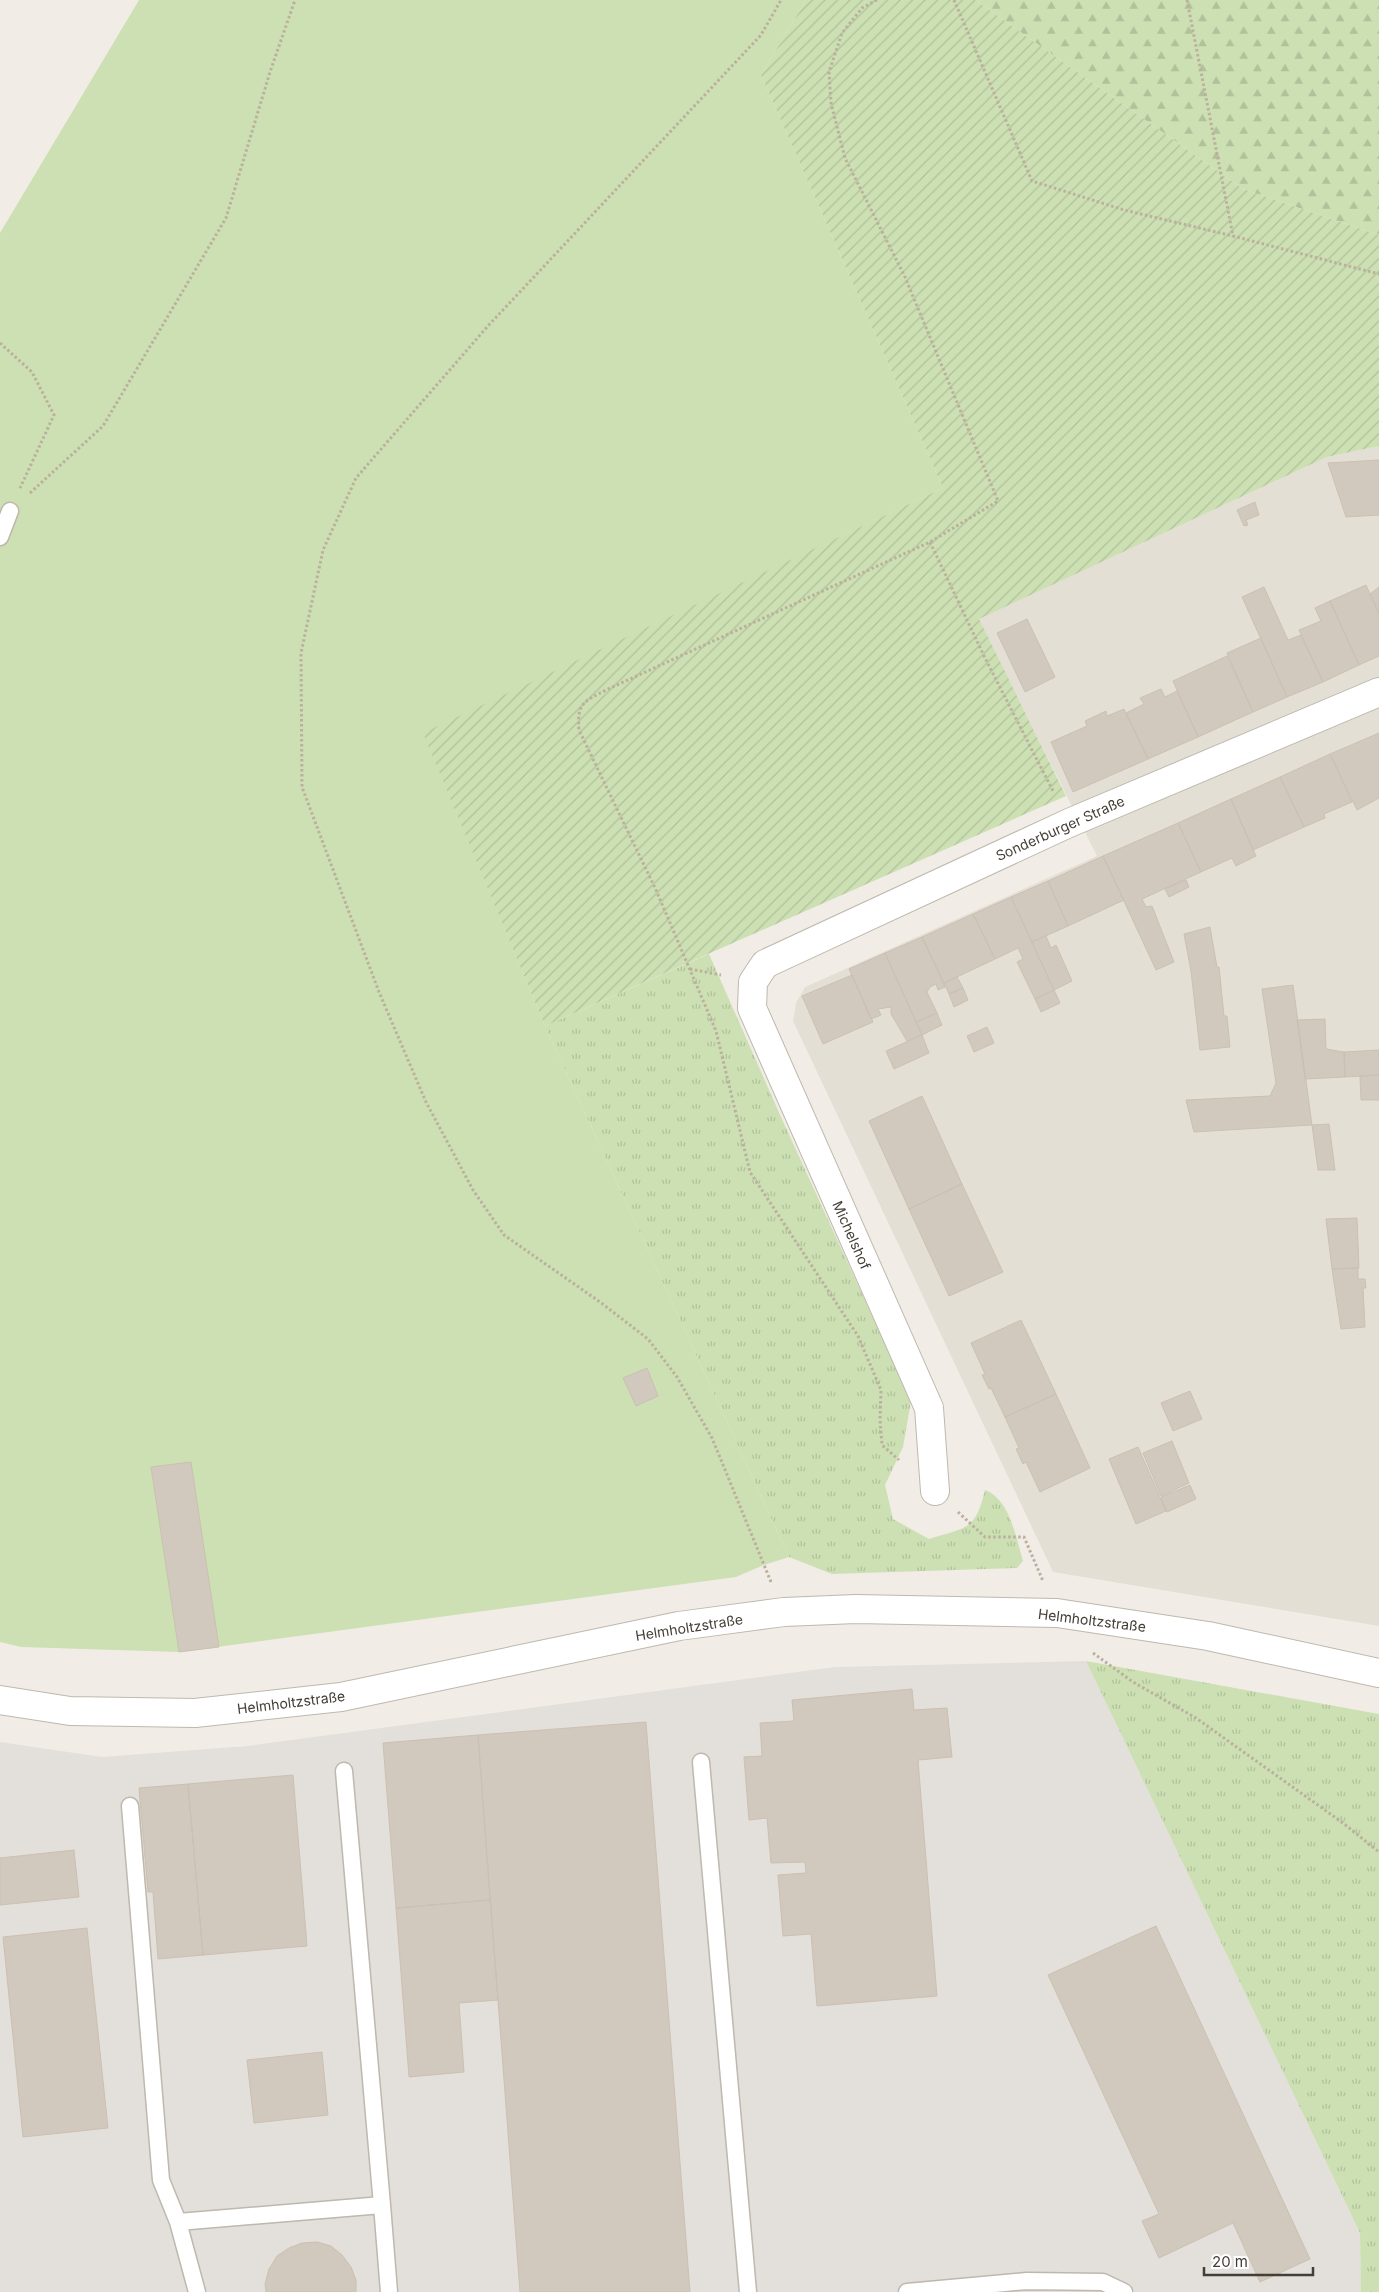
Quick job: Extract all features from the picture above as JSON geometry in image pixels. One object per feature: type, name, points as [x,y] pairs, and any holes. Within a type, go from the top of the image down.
[{"type":"street","name":"Sonderburger Straße","points":[[753,982],[765,964],[1069,823],[1379,692]]},
{"type":"street","name":"Michelshof","points":[[753,982],[752,1008],[929,1408],[935,1492]]},
{"type":"street","name":"Helmholtzstraße","points":[[0,1700],[70,1711],[195,1713],[214,1711],[341,1697],[679,1626],[784,1612],[856,1609],[1057,1613],[1208,1636],[1379,1673]]},
{"type":"lane","points":[[0,537],[10,511]]},
{"type":"lane","points":[[702,1762],[748,2292]]},
{"type":"lane","points":[[344,1771],[389,2292]]},
{"type":"lane","points":[[130,1806],[161,2180],[178,2222],[197,2292]]},
{"type":"lane","points":[[178,2222],[382,2204]]},
{"type":"lane","points":[[907,2292],[1027,2281],[1103,2282],[1124,2292]]},
{"type":"path","points":[[10,511],[103,426],[226,218],[270,72],[295,0]]},
{"type":"path","points":[[781,0],[761,35],[487,327],[356,478],[323,550],[301,654],[302,787],[379,992],[426,1102],[474,1190],[504,1235],[600,1302],[648,1339],[678,1377],[712,1438],[784,1612]]},
{"type":"path","points":[[877,0],[862,8],[842,33],[829,72],[831,103],[845,158],[905,277],[998,502],[930,542],[586,700],[577,713],[579,730],[656,890],[716,1031],[750,1172],[858,1336],[881,1390],[880,1419],[882,1446],[985,1537],[1024,1537],[1057,1613],[1098,1659],[1196,1718],[1343,1823],[1379,1852]]},
{"type":"path","points":[[954,0],[1032,182],[1124,210],[1379,274]]},
{"type":"path","points":[[1187,0],[1233,236]]},
{"type":"path","points":[[0,343],[32,372],[54,415],[10,511]]},
{"type":"path","points":[[930,542],[984,656],[1069,823]]},
{"type":"shaded area","points":[[1379,446],[1379,1626],[1053,1572],[793,1021],[796,1003],[805,987],[1097,856],[978,619],[1327,457]]},
{"type":"shaded area","points":[[1086,1661],[1360,2233],[1361,2292],[0,2292],[0,1742],[102,1757],[247,1746],[835,1667]]},
{"type":"green space","points":[[139,0],[806,0],[761,75],[943,488],[424,734],[545,1026],[789,1557],[736,1577],[179,1652],[21,1647],[0,1642],[0,233]]},
{"type":"green space","points":[[806,0],[975,0],[1243,189],[1379,235],[1379,446],[1327,457],[979,619],[1066,796],[545,1026],[423,733],[943,488],[761,75]]},
{"type":"green space","points":[[975,0],[1379,0],[1379,235],[1243,189]]},
{"type":"green space","points":[[709,954],[781,1117],[911,1401],[903,1447],[885,1485],[893,1519],[929,1539],[952,1532],[968,1525],[973,1520],[985,1490],[994,1495],[1011,1520],[1023,1561],[1017,1568],[832,1574],[789,1557],[545,1026]]},
{"type":"green space","points":[[1086,1661],[1379,1714],[1379,2292],[1361,2292],[1360,2233]]},
{"type":"building","points":[[1379,460],[1379,515],[1346,517],[1328,463]]},
{"type":"building","points":[[1255,502],[1259,515],[1246,520],[1248,525],[1244,526],[1237,510]]},
{"type":"building","points":[[1366,585],[1379,614],[1379,656],[1359,665],[1330,601]]},
{"type":"building","points":[[1264,587],[1288,640],[1301,635],[1323,682],[1287,697],[1242,597]]},
{"type":"building","points":[[1379,587],[1379,614],[1370,594]]},
{"type":"building","points":[[1330,601],[1359,665],[1323,682],[1299,630],[1321,621],[1315,608]]},
{"type":"building","points":[[1027,619],[1055,677],[1025,692],[997,633]]},
{"type":"building","points":[[1261,638],[1287,697],[1253,712],[1227,653]]},
{"type":"building","points":[[1227,656],[1253,712],[1198,737],[1173,681]]},
{"type":"building","points":[[1161,689],[1165,697],[1177,691],[1198,737],[1148,759],[1126,713],[1144,704],[1140,698]]},
{"type":"building","points":[[1124,709],[1148,759],[1073,792],[1051,742],[1087,726],[1085,721],[1106,711],[1107,716]]},
{"type":"building","points":[[1379,733],[1379,798],[1357,810],[1330,754]]},
{"type":"building","points":[[1330,754],[1352,802],[1324,814],[1325,818],[1304,827],[1280,777]]},
{"type":"building","points":[[1280,777],[1304,827],[1253,850],[1231,799]]},
{"type":"building","points":[[1231,799],[1256,856],[1236,866],[1232,858],[1201,872],[1178,823]]},
{"type":"building","points":[[1178,823],[1201,872],[1142,899],[1146,907],[1152,906],[1174,962],[1156,970],[1103,856]]},
{"type":"building","points":[[1103,856],[1124,900],[1068,926],[1048,881]]},
{"type":"building","points":[[1186,880],[1189,887],[1169,897],[1165,889]]},
{"type":"building","points":[[1048,881],[1068,926],[1032,942],[1011,897]]},
{"type":"building","points":[[1011,897],[1054,990],[1035,999],[1017,962],[1023,959],[1018,948],[995,959],[973,914]]},
{"type":"building","points":[[973,914],[995,959],[944,983],[922,937]]},
{"type":"building","points":[[1210,927],[1217,967],[1219,967],[1224,1016],[1227,1016],[1230,1047],[1200,1050],[1191,971],[1184,934]]},
{"type":"building","points":[[1046,936],[1051,948],[1056,945],[1072,981],[1054,990],[1032,942]]},
{"type":"building","points":[[922,937],[945,987],[938,990],[936,984],[930,987],[927,992],[937,1013],[916,1022],[885,953]]},
{"type":"building","points":[[885,953],[922,1035],[907,1041],[891,1014],[891,1007],[878,1009],[881,1015],[871,1019],[849,969]]},
{"type":"building","points":[[852,975],[873,1022],[823,1044],[802,996]]},
{"type":"building","points":[[957,977],[963,988],[949,994],[944,983]]},
{"type":"building","points":[[1293,985],[1312,1125],[1194,1132],[1186,1100],[1270,1096],[1276,1083],[1262,989]]},
{"type":"building","points":[[963,988],[968,1000],[954,1007],[949,994]]},
{"type":"building","points":[[1054,990],[1060,1003],[1041,1012],[1035,999]]},
{"type":"building","points":[[937,1013],[942,1025],[922,1035],[916,1022]]},
{"type":"building","points":[[1325,1019],[1326,1049],[1344,1052],[1345,1077],[1305,1079],[1297,1020]]},
{"type":"building","points":[[987,1027],[994,1043],[974,1052],[967,1036]]},
{"type":"building","points":[[922,1035],[929,1053],[894,1069],[886,1051]]},
{"type":"building","points":[[1379,1050],[1379,1075],[1345,1077],[1344,1052]]},
{"type":"building","points":[[1379,1075],[1379,1100],[1361,1100],[1360,1076]]},
{"type":"building","points":[[922,1096],[962,1184],[909,1209],[869,1121]]},
{"type":"building","points":[[1329,1124],[1335,1170],[1318,1170],[1312,1125]]},
{"type":"building","points":[[962,1184],[1003,1272],[949,1296],[909,1209]]},
{"type":"building","points":[[1357,1218],[1359,1268],[1332,1269],[1326,1219]]},
{"type":"building","points":[[1358,1268],[1358,1279],[1365,1279],[1366,1288],[1363,1288],[1365,1327],[1341,1329],[1332,1269]]},
{"type":"building","points":[[1021,1320],[1056,1394],[1005,1417],[991,1388],[989,1389],[982,1375],[985,1374],[971,1343]]},
{"type":"building","points":[[647,1368],[658,1396],[636,1406],[623,1378]]},
{"type":"building","points":[[1190,1391],[1202,1419],[1173,1431],[1161,1403]]},
{"type":"building","points":[[1056,1394],[1090,1468],[1040,1492],[1026,1462],[1023,1464],[1016,1449],[1019,1448],[1005,1417]]},
{"type":"building","points":[[1172,1441],[1189,1483],[1161,1496],[1143,1453]]},
{"type":"building","points":[[1138,1447],[1166,1511],[1136,1524],[1109,1459]]},
{"type":"building","points":[[191,1462],[219,1647],[179,1652],[151,1467]]},
{"type":"building","points":[[1190,1485],[1196,1499],[1167,1512],[1161,1497]]},
{"type":"building","points":[[912,1689],[914,1710],[947,1708],[952,1757],[918,1760],[937,1996],[817,2006],[811,1934],[783,1936],[778,1875],[806,1873],[805,1862],[771,1863],[767,1818],[749,1820],[744,1757],[762,1756],[760,1723],[794,1721],[792,1700]]},
{"type":"building","points":[[646,1722],[690,2292],[520,2292],[478,1735]]},
{"type":"building","points":[[478,1735],[490,1900],[396,1908],[383,1743]]},
{"type":"building","points":[[293,1775],[307,1946],[203,1955],[188,1784]]},
{"type":"building","points":[[188,1784],[203,1955],[158,1959],[153,1892],[148,1892],[139,1788]]},
{"type":"building","points":[[74,1850],[79,1897],[0,1905],[0,1858]]},
{"type":"building","points":[[490,1900],[498,2000],[459,2003],[464,2072],[409,2077],[396,1908]]},
{"type":"building","points":[[1156,1926],[1310,2259],[1260,2282],[1233,2223],[1159,2258],[1142,2221],[1159,2214],[1048,1975]]},
{"type":"building","points":[[87,1928],[108,2128],[23,2137],[3,1937]]},
{"type":"building","points":[[322,2052],[328,2115],[254,2123],[247,2060]]},
{"type":"building","points":[[317,2242],[331,2246],[342,2255],[351,2267],[356,2280],[356,2292],[266,2292],[265,2284],[269,2269],[277,2256],[289,2248],[302,2243]]}]
